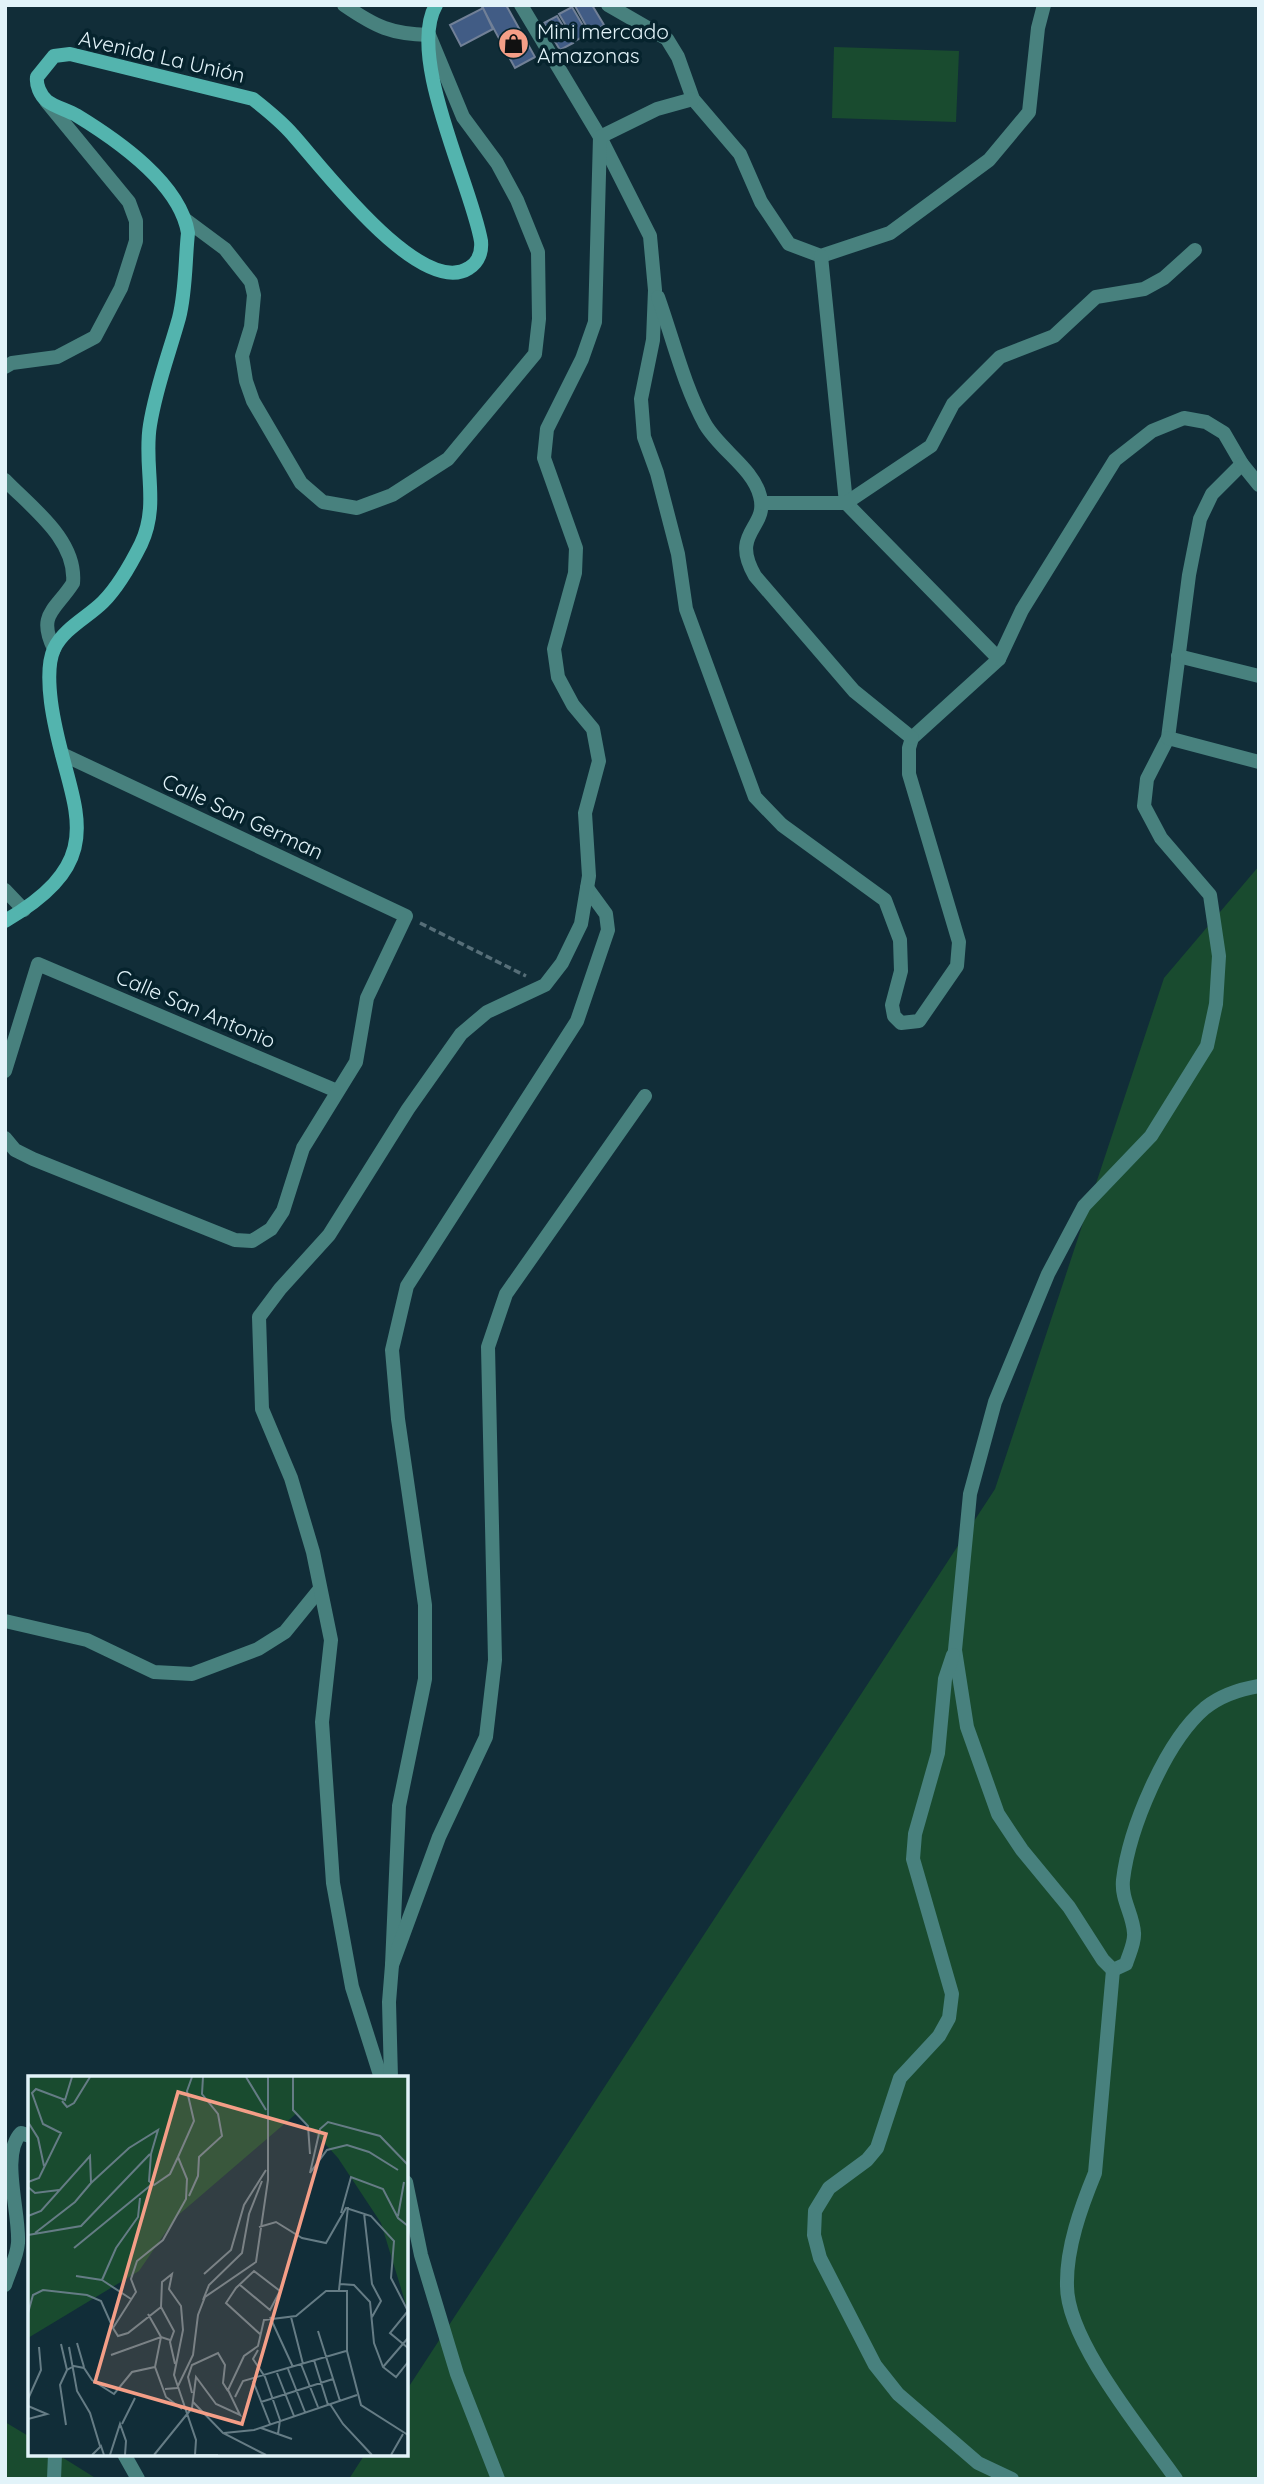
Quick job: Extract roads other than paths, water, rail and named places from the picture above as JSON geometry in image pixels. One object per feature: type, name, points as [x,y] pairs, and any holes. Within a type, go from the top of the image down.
[{"type":"main road","name":"Avenida La Unión","points":[[46,100],[38,89],[37,77],[46,62],[66,54],[253,99],[276,117],[348,200],[386,237],[419,261],[455,274],[472,267],[482,250],[438,102],[429,35],[436,5]]},
{"type":"main road","points":[[5,921],[24,910],[66,871],[80,828],[48,682],[54,649],[76,624],[104,601],[142,541],[152,508],[149,429],[159,374],[181,305],[188,233],[186,220],[176,200],[136,156],[75,115],[46,100]]},
{"type":"street","points":[[186,220],[225,249],[251,282],[254,295],[251,327],[242,356],[246,381],[258,410],[301,483],[323,502],[357,508],[392,495],[448,459],[535,354],[539,318],[538,251],[517,200],[497,163],[463,117],[429,35],[402,34],[381,29],[344,5]]},
{"type":"street","points":[[522,5],[600,137],[650,236],[655,290],[653,340],[641,398],[643,424],[678,554],[686,609],[755,797],[782,825],[885,900],[900,940],[901,971],[892,1005],[894,1016],[901,1023],[919,1021],[957,966],[959,942],[909,774],[909,748],[912,738],[999,659],[1021,610],[1115,460],[1152,431],[1184,418],[1206,422],[1224,433],[1242,464],[1259,485]]},
{"type":"street","points":[[608,5],[667,39],[678,57],[692,99],[740,155],[761,202],[789,244],[821,256],[890,233],[989,160],[1029,112],[1038,28],[1044,5]]},
{"type":"street","points":[[600,137],[657,109],[692,99]]},
{"type":"street","points":[[7,361],[57,357],[96,337],[121,288],[136,241],[136,221],[129,202],[46,100]]},
{"type":"street","points":[[380,2076],[352,1987],[333,1884],[321,1721],[331,1640],[291,1478],[262,1409],[259,1317],[280,1289],[329,1235],[408,1109],[461,1034],[487,1012],[545,985],[562,963],[581,924],[589,876],[585,813],[597,770],[598,745],[593,729],[573,705],[558,677],[554,649],[575,573],[576,548],[544,458],[547,429],[582,359],[595,322],[600,137]]},
{"type":"street","points":[[762,503],[846,503],[931,446],[941,422],[953,404],[1000,357],[1054,336],[1096,297],[1144,289],[1164,278],[1195,250]]},
{"type":"street","points":[[821,256],[846,503],[999,659]]},
{"type":"street","points":[[655,290],[705,423],[719,445],[757,484],[762,503],[744,542],[746,559],[755,576],[854,691],[912,738]]},
{"type":"street","points":[[1012,2479],[978,2463],[898,2394],[875,2365],[820,2258],[814,2235],[815,2211],[829,2188],[867,2160],[877,2148],[900,2078],[939,2036],[950,2018],[952,1994],[913,1859],[915,1834],[938,1753],[945,1679],[955,1650],[970,1494],[995,1402],[1048,1273],[1084,1206],[1150,1136],[1207,1046],[1216,1004],[1219,956],[1210,894],[1161,838],[1144,806],[1147,779],[1168,738],[1189,575],[1200,519],[1212,494],[1242,464]]},
{"type":"street","points":[[5,480],[64,542],[71,559],[73,583],[48,615],[46,624],[54,649]]},
{"type":"street","points":[[1178,656],[1259,676]]},
{"type":"street","points":[[1168,738],[1259,762]]},
{"type":"street","name":"Calle San German","points":[[62,754],[406,916],[367,998],[356,1062],[337,1091]]},
{"type":"street","points":[[391,2076],[388,2002],[399,1806],[425,1679],[425,1605],[398,1419],[392,1350],[407,1286],[577,1021],[608,930],[606,914],[587,888]]},
{"type":"street","points":[[5,890],[24,910]]},
{"type":"street","name":"Calle San Antonio","points":[[5,1072],[38,964],[337,1091]]},
{"type":"street","points":[[5,1138],[15,1150],[33,1158],[235,1240],[252,1241],[271,1229],[284,1211],[303,1148],[337,1091]]},
{"type":"street","points":[[392,1965],[439,1837],[486,1737],[495,1660],[488,1347],[506,1294],[645,1096]]},
{"type":"street","points":[[5,1621],[87,1640],[154,1672],[192,1674],[258,1649],[285,1632],[320,1589]]},
{"type":"street","points":[[955,1650],[967,1727],[998,1814],[1022,1850],[1069,1907],[1103,1961],[1113,1970]]},
{"type":"street","points":[[1113,1970],[1126,1964],[1134,1933],[1123,1896],[1123,1880],[1140,1814],[1173,1747],[1205,1708],[1241,1689],[1259,1686]]},
{"type":"street","points":[[1113,1970],[1095,2173],[1078,2225],[1066,2287],[1070,2314],[1082,2343],[1176,2479]]},
{"type":"street","points":[[5,2285],[18,2244],[9,2155],[14,2139],[21,2133],[28,2135]]},
{"type":"street","points":[[408,2192],[421,2255],[457,2374],[498,2479]]},
{"type":"street","points":[[54,2456],[54,2479]]},
{"type":"street","points":[[125,2456],[138,2479]]},
{"type":"place","name":"Mini mercado Amazonas","points":[[514,43]]}]
